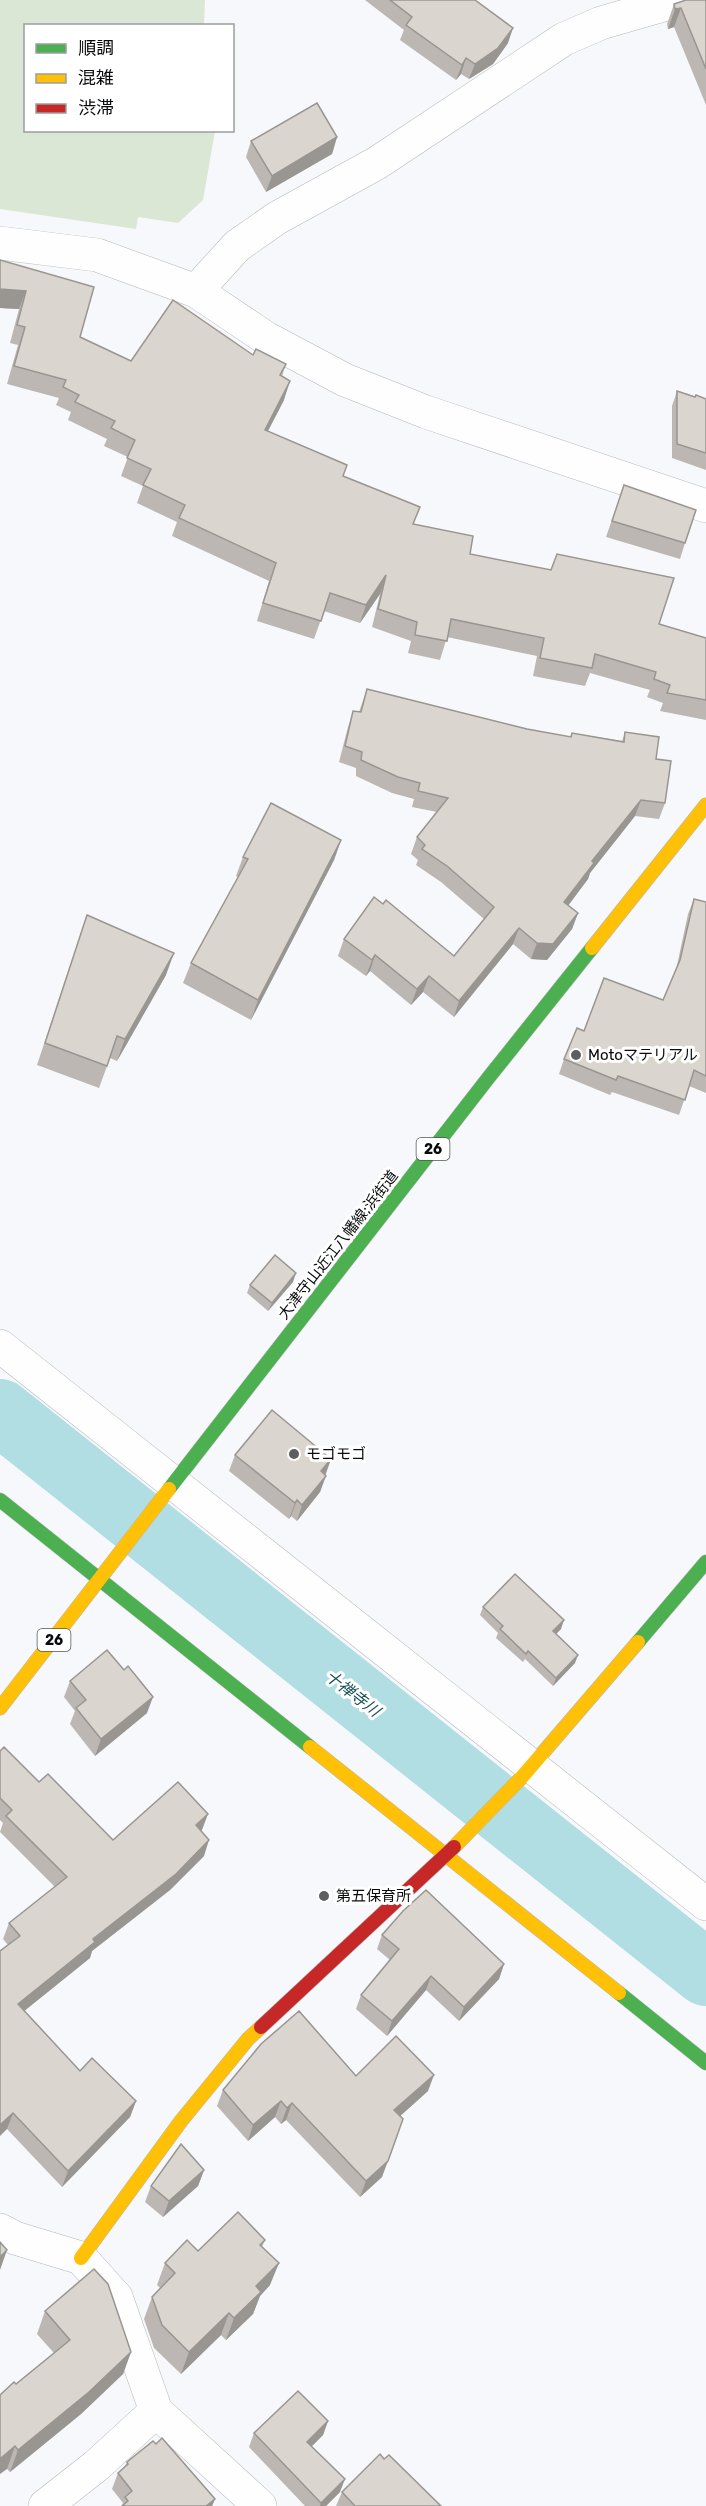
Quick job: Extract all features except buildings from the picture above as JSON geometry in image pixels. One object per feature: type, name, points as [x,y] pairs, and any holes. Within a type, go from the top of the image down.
[{"type":"street","points":[[196,291],[237,246],[277,218],[377,163],[564,39],[601,23],[681,0]]},
{"type":"street","points":[[0,243],[97,255],[196,291],[266,338],[345,380],[426,412],[706,506]]},
{"type":"street","name":"大津守山近江八幡線;浜街道","points":[[0,1708],[489,1077],[706,805]]},
{"type":"street","points":[[0,1346],[169,1490],[527,1772],[706,1904]]},
{"type":"street","points":[[0,1500],[104,1576],[451,1850],[706,2062]]},
{"type":"street","points":[[81,2258],[181,2121],[248,2039],[451,1850],[527,1772],[706,1562]]},
{"type":"street","points":[[0,2230],[15,2238],[81,2258],[116,2297],[156,2411],[260,2506]]},
{"type":"street","points":[[45,2506],[96,2466],[156,2411]]},
{"type":"green space","points":[[0,0],[205,0],[204,24],[24,24],[24,132],[215,132],[203,200],[178,223],[138,217],[136,229],[0,209]]},
{"type":"waterway","name":"十禅寺川","points":[[0,1412],[706,1973]]},
{"type":"traffic: fast","points":[[169,1489],[592,948]]},
{"type":"traffic: fast","points":[[0,1500],[310,1747]]},
{"type":"traffic: fast","points":[[638,1642],[706,1562]]},
{"type":"traffic: fast","points":[[619,1993],[706,2063]]},
{"type":"traffic: slow","points":[[592,948],[706,805]]},
{"type":"traffic: slow","points":[[0,1708],[169,1489]]},
{"type":"traffic: slow","points":[[454,1847],[522,1777],[638,1642]]},
{"type":"traffic: slow","points":[[310,1747],[619,1993]]},
{"type":"traffic: slow","points":[[81,2258],[181,2121],[248,2039],[261,2027]]},
{"type":"traffic: jam","points":[[261,2027],[454,1847]]},
{"type":"place","name":"Motoマテリアル","points":[[576,1055]]},
{"type":"place","name":"モゴモゴ","points":[[294,1454]]},
{"type":"place","name":"第五保育所","points":[[324,1896]]}]
